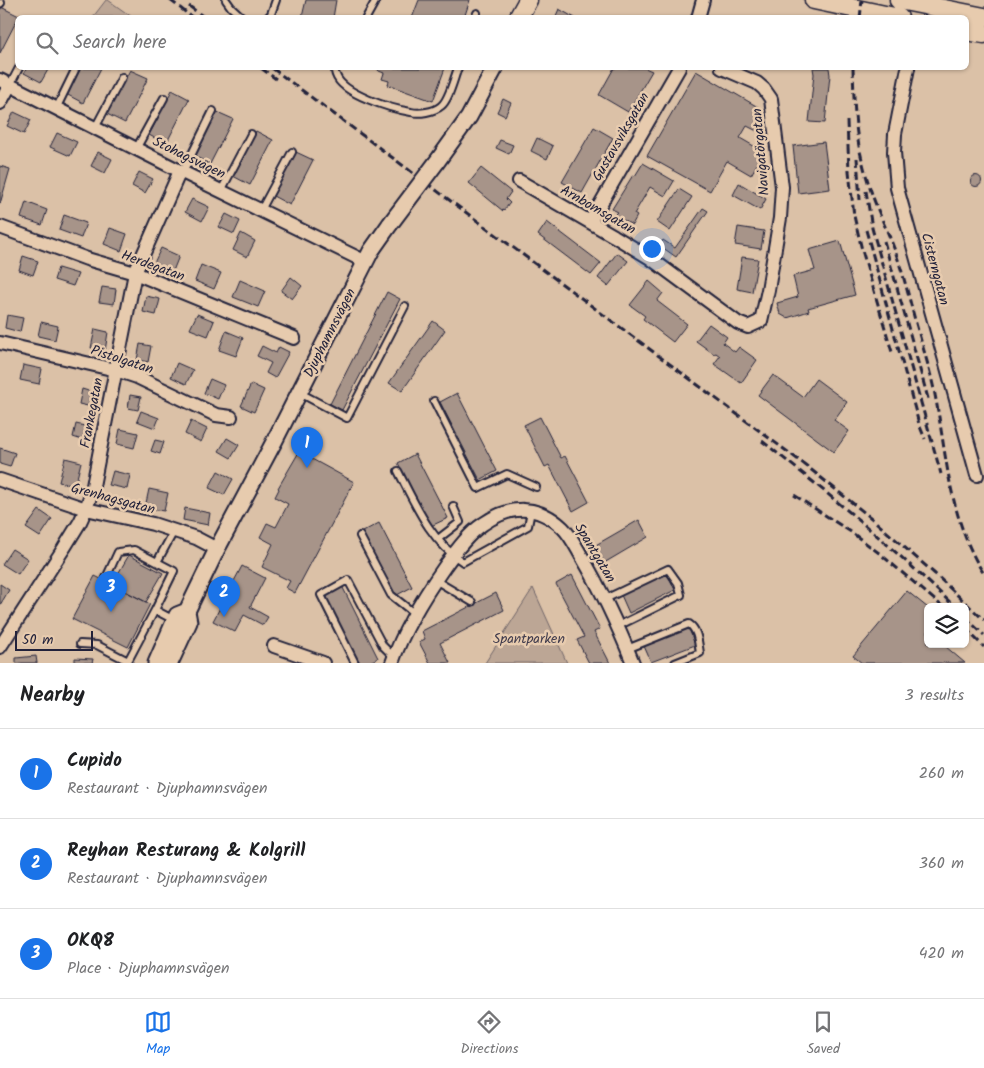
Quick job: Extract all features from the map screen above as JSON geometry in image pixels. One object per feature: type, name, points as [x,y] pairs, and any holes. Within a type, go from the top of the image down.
[{"type":"main road","points":[[517,15],[518,0]]},
{"type":"main road","points":[[519,15],[528,0]]},
{"type":"main road","points":[[814,0],[839,2],[888,15]]},
{"type":"main road","points":[[899,0],[919,11],[962,15]]},
{"type":"main road","points":[[969,16],[984,17]]},
{"type":"main road","points":[[969,31],[984,34]]},
{"type":"street","points":[[518,15],[522,0]]},
{"type":"street","points":[[699,15],[703,0]]},
{"type":"street","name":"Djuphamnsvägen","points":[[156,663],[183,620],[371,250],[469,117],[494,70]]},
{"type":"street","name":"Gustavsviksgatan","points":[[590,222],[678,70]]},
{"type":"street","name":"Navigatörgatan","points":[[727,70],[758,83],[771,100],[782,187],[780,218],[761,321]]},
{"type":"street","name":"Cisterngatan","points":[[908,70],[895,134],[894,152],[897,188],[977,475]]},
{"type":"street","points":[[0,103],[5,83]]},
{"type":"street","name":"Stohagsvägen","points":[[5,83],[366,262]]},
{"type":"street","name":"Frankegatan","points":[[0,647],[64,548],[86,509],[92,492],[135,273],[181,171]]},
{"type":"street","name":"Arnbomsgatan","points":[[519,181],[650,258],[738,323],[748,327],[761,321]]},
{"type":"street","name":"Herdegatan","points":[[0,228],[135,273],[294,338]]},
{"type":"street","name":"Pistolgatan","points":[[0,343],[116,370],[137,377],[216,415],[231,417]]},
{"type":"street","name":"Grenhagsgatan","points":[[0,480],[86,509],[153,524],[196,538],[218,549]]},
{"type":"street","name":"Spantgatan","points":[[393,660],[414,614],[453,555],[482,524],[508,511],[520,510],[545,515],[563,528],[605,600],[633,663]]},
{"type":"street","name":"Djuphamnsvägen","points":[[170,663],[183,620]]},
{"type":"street","points":[[274,646],[323,663]]},
{"type":"lane","points":[[226,0],[240,15]]},
{"type":"lane","points":[[269,15],[276,0]]},
{"type":"lane","points":[[368,15],[376,0]]},
{"type":"lane","points":[[5,83],[17,70]]},
{"type":"lane","points":[[56,109],[75,70]]},
{"type":"lane","points":[[335,70],[336,76],[344,86],[359,96],[412,113],[432,110],[441,106],[447,98],[457,70]]},
{"type":"lane","points":[[95,128],[122,77]]},
{"type":"lane","points":[[136,149],[164,98]]},
{"type":"lane","points":[[181,171],[213,111]]},
{"type":"lane","points":[[221,191],[251,134]]},
{"type":"lane","points":[[261,210],[292,152]]},
{"type":"lane","points":[[299,393],[348,418],[405,306]]},
{"type":"lane","points":[[434,400],[478,488],[507,474],[536,487]]},
{"type":"lane","points":[[398,471],[426,525],[453,555],[463,562],[528,526],[531,511]]},
{"type":"lane","points":[[438,538],[460,522],[453,506]]},
{"type":"lane","points":[[157,562],[174,531]]},
{"type":"lane","points":[[360,536],[391,596],[414,614]]},
{"type":"lane","points":[[80,644],[97,645],[128,661],[174,570],[134,550],[118,552],[106,578]]},
{"type":"lane","points":[[605,600],[668,569],[678,583],[681,595],[618,626]]},
{"type":"lane","points":[[355,663],[321,595],[348,580],[383,646],[393,660]]},
{"type":"lane","points":[[435,580],[472,602]]},
{"type":"lane","points":[[155,610],[183,620]]},
{"type":"lane","points":[[627,649],[688,624],[693,627],[697,636],[700,653],[675,663]]},
{"type":"green space","points":[[108,0],[129,15],[95,15]]},
{"type":"green space","name":"Spantparken","points":[[533,588],[567,663],[485,663]]},
{"type":"building","points":[[306,0],[336,0],[334,15],[302,15]]},
{"type":"building","points":[[419,0],[470,0],[465,15],[413,15]]},
{"type":"building","points":[[1,7],[17,15],[15,15],[15,24],[0,53]]},
{"type":"building","points":[[559,9],[570,15],[556,15]]},
{"type":"building","points":[[26,70],[48,70],[41,82],[24,73]]},
{"type":"building","points":[[78,70],[100,70],[83,103],[66,94]]},
{"type":"building","points":[[130,70],[148,78],[125,123],[107,114]]},
{"type":"building","points":[[444,70],[433,101],[388,85],[389,81],[382,79],[384,73],[379,71]]},
{"type":"building","points":[[613,70],[652,71],[628,112],[599,95]]},
{"type":"building","points":[[813,70],[829,70],[825,123],[809,122]]},
{"type":"building","points":[[696,71],[758,107],[761,127],[759,132],[747,126],[740,138],[764,152],[751,175],[727,161],[710,191],[647,156]]},
{"type":"building","points":[[172,90],[189,99],[166,144],[149,135]]},
{"type":"building","points":[[503,99],[511,103],[505,116],[497,112]]},
{"type":"building","points":[[215,111],[233,119],[210,164],[192,155]]},
{"type":"building","points":[[14,112],[31,120],[24,134],[7,126]]},
{"type":"building","points":[[594,127],[613,138],[582,193],[562,182]]},
{"type":"building","points":[[256,131],[273,140],[250,185],[233,176]]},
{"type":"building","points":[[57,133],[77,142],[70,156],[50,147]]},
{"type":"building","points":[[537,138],[553,146],[547,159],[531,151]]},
{"type":"building","points":[[500,140],[513,145],[509,154],[496,148]]},
{"type":"building","points":[[824,142],[830,189],[798,193],[793,146]]},
{"type":"building","points":[[98,152],[112,159],[105,173],[91,166]]},
{"type":"building","points":[[296,152],[313,160],[290,205],[273,196]]},
{"type":"building","points":[[643,163],[674,181],[665,196],[650,187],[634,214],[637,216],[632,225],[615,215],[618,212],[612,209],[633,175],[635,176]]},
{"type":"building","points":[[0,166],[10,169],[0,204]]},
{"type":"building","points":[[481,168],[511,192],[506,199],[510,203],[503,211],[469,183]]},
{"type":"building","points":[[139,172],[153,179],[145,193],[132,186]]},
{"type":"building","points":[[974,176],[978,176],[981,181],[980,185],[974,186],[971,183],[971,179]]},
{"type":"building","points":[[739,183],[766,199],[760,210],[733,195]]},
{"type":"building","points":[[679,189],[692,197],[670,231],[657,222]]},
{"type":"building","points":[[192,199],[209,207],[202,221],[185,212]]},
{"type":"building","points":[[26,202],[47,210],[42,225],[21,218]]},
{"type":"building","points":[[703,208],[708,211],[676,257],[659,245],[663,240],[675,248]]},
{"type":"building","points":[[226,214],[240,221],[234,234],[219,227]]},
{"type":"building","points":[[64,215],[86,223],[81,238],[59,230]]},
{"type":"building","points":[[547,222],[601,263],[591,275],[538,235]]},
{"type":"building","points":[[738,227],[764,231],[761,249],[735,245]]},
{"type":"building","points":[[110,228],[127,234],[121,251],[104,244]]},
{"type":"building","points":[[241,233],[255,241],[247,257],[233,250]]},
{"type":"building","points":[[840,241],[855,295],[808,308],[809,311],[787,318],[780,314],[777,303],[798,297],[793,276],[815,270],[809,250]]},
{"type":"building","points":[[161,248],[179,256],[173,271],[154,263]]},
{"type":"building","points":[[617,253],[628,261],[608,286],[598,278]]},
{"type":"building","points":[[23,256],[38,261],[33,275],[19,270]]},
{"type":"building","points":[[742,257],[758,259],[752,292],[737,289]]},
{"type":"building","points":[[201,265],[221,273],[214,289],[195,281]]},
{"type":"building","points":[[58,268],[78,274],[73,286],[54,280]]},
{"type":"building","points":[[291,277],[302,286],[292,299],[281,291]]},
{"type":"building","points":[[240,280],[265,291],[258,307],[233,297]]},
{"type":"building","points":[[649,281],[663,293],[657,301],[687,324],[673,342],[643,319],[645,316],[630,305]]},
{"type":"building","points":[[102,287],[116,289],[114,304],[99,302]]},
{"type":"building","points":[[387,292],[400,299],[342,410],[330,404]]},
{"type":"building","points":[[146,296],[160,299],[156,315],[143,312]]},
{"type":"building","points":[[197,314],[214,321],[208,336],[190,329]]},
{"type":"building","points":[[7,315],[23,318],[20,332],[5,328]]},
{"type":"building","points":[[433,321],[445,330],[402,391],[389,383]]},
{"type":"building","points":[[41,322],[58,326],[55,340],[38,336]]},
{"type":"building","points":[[709,324],[727,337],[723,343],[735,352],[739,347],[757,360],[741,383],[714,364],[720,356],[696,341]]},
{"type":"building","points":[[95,329],[108,332],[105,351],[91,348]]},
{"type":"building","points":[[226,331],[243,338],[236,356],[219,350]]},
{"type":"building","points":[[140,344],[151,346],[148,362],[137,360]]},
{"type":"building","points":[[262,346],[276,353],[279,347],[289,352],[275,378],[266,373],[271,363],[257,356]]},
{"type":"building","points":[[177,363],[193,370],[186,384],[171,377]]},
{"type":"building","points":[[23,365],[42,369],[39,384],[20,380]]},
{"type":"building","points":[[773,375],[803,397],[816,379],[847,402],[834,420],[849,431],[834,452],[758,395]]},
{"type":"building","points":[[210,379],[224,385],[218,399],[204,393]]},
{"type":"building","points":[[251,384],[264,390],[254,412],[241,406]]},
{"type":"building","points":[[82,389],[95,393],[92,407],[79,404]]},
{"type":"building","points":[[457,393],[497,471],[480,480],[440,402]]},
{"type":"building","points":[[130,395],[141,397],[138,410],[128,408]]},
{"type":"building","points":[[141,411],[159,418],[155,428],[137,421]]},
{"type":"building","points":[[540,417],[561,458],[565,456],[589,502],[573,511],[549,465],[545,467],[524,425]]},
{"type":"building","points":[[191,421],[207,429],[201,442],[185,434]]},
{"type":"building","points":[[76,424],[89,427],[85,441],[73,437]]},
{"type":"building","points":[[120,429],[138,433],[134,448],[117,444]]},
{"type":"building","points":[[227,438],[239,445],[231,458],[219,451]]},
{"type":"building","points":[[155,440],[164,442],[160,454],[151,451]]},
{"type":"building","points":[[0,448],[15,453],[10,467],[0,464]]},
{"type":"building","points":[[299,452],[354,482],[295,593],[286,588],[290,581],[262,567],[273,544],[260,537],[267,523],[276,527],[288,504],[275,497],[278,488]]},
{"type":"building","points":[[415,454],[448,518],[431,526],[398,463]]},
{"type":"building","points":[[65,458],[81,462],[75,486],[59,482]]},
{"type":"building","points":[[113,471],[130,475],[127,489],[109,485]]},
{"type":"building","points":[[218,471],[233,479],[224,495],[209,488]]},
{"type":"building","points":[[149,489],[168,493],[164,511],[145,508]]},
{"type":"building","points":[[185,508],[210,513],[208,525],[183,520]]},
{"type":"building","points":[[39,510],[52,519],[40,537],[26,528]]},
{"type":"building","points":[[639,520],[648,537],[604,563],[594,546]]},
{"type":"building","points":[[379,523],[412,587],[395,596],[362,532]]},
{"type":"building","points":[[12,549],[28,559],[18,574],[2,564]]},
{"type":"building","points":[[129,555],[163,573],[146,602],[112,584]]},
{"type":"building","points":[[242,566],[265,578],[250,607],[268,617],[263,625],[244,615],[235,632],[213,621]]},
{"type":"building","points":[[667,573],[675,590],[629,613],[621,595]]},
{"type":"building","points":[[572,575],[600,629],[594,632],[610,663],[589,663],[577,640],[584,637],[556,584]]},
{"type":"building","points":[[95,576],[150,604],[128,647],[72,619]]},
{"type":"building","points":[[0,584],[9,590],[0,605]]},
{"type":"building","points":[[342,586],[378,658],[368,663],[359,663],[325,595]]},
{"type":"building","points":[[907,591],[924,605],[924,648],[947,648],[965,663],[862,663],[853,656]]},
{"type":"building","points":[[496,593],[504,610],[440,643],[450,663],[430,663],[419,642],[425,639],[422,631]]},
{"type":"building","points":[[689,628],[695,645],[651,662],[644,646]]},
{"type":"building","points":[[36,656],[37,663],[16,663],[16,658]]},
{"type":"building","points":[[75,658],[93,659],[92,663],[75,663]]},
{"type":"railway","points":[[170,0],[189,15]]},
{"type":"railway","points":[[860,15],[862,0]]},
{"type":"railway","points":[[189,6],[201,15]]},
{"type":"railway","points":[[264,70],[276,79]]},
{"type":"railway","points":[[275,70],[804,464],[870,517],[984,620]]},
{"type":"railway","points":[[853,70],[857,130],[863,164],[873,198],[899,262],[929,369],[955,506],[962,529],[984,574]]},
{"type":"railway","points":[[847,121],[849,171],[854,216],[892,352]]},
{"type":"railway","points":[[857,158],[860,200]]},
{"type":"railway","points":[[866,191],[872,228],[941,474]]},
{"type":"railway","points":[[866,230],[919,424],[925,439]]},
{"type":"railway","points":[[884,241],[929,402]]},
{"type":"railway","points":[[762,441],[860,521],[951,603]]},
{"type":"railway","points":[[794,495],[851,532],[938,603]]},
{"type":"railway","points":[[969,621],[984,635]]},
{"type":"railway","points":[[969,632],[984,647]]},
{"type":"place","name":"Cupido","points":[[307,468]]},
{"type":"place","name":"OKQ8","points":[[111,612]]},
{"type":"place","name":"Reyhan Resturang & Kolgrill","points":[[224,617]]}]
